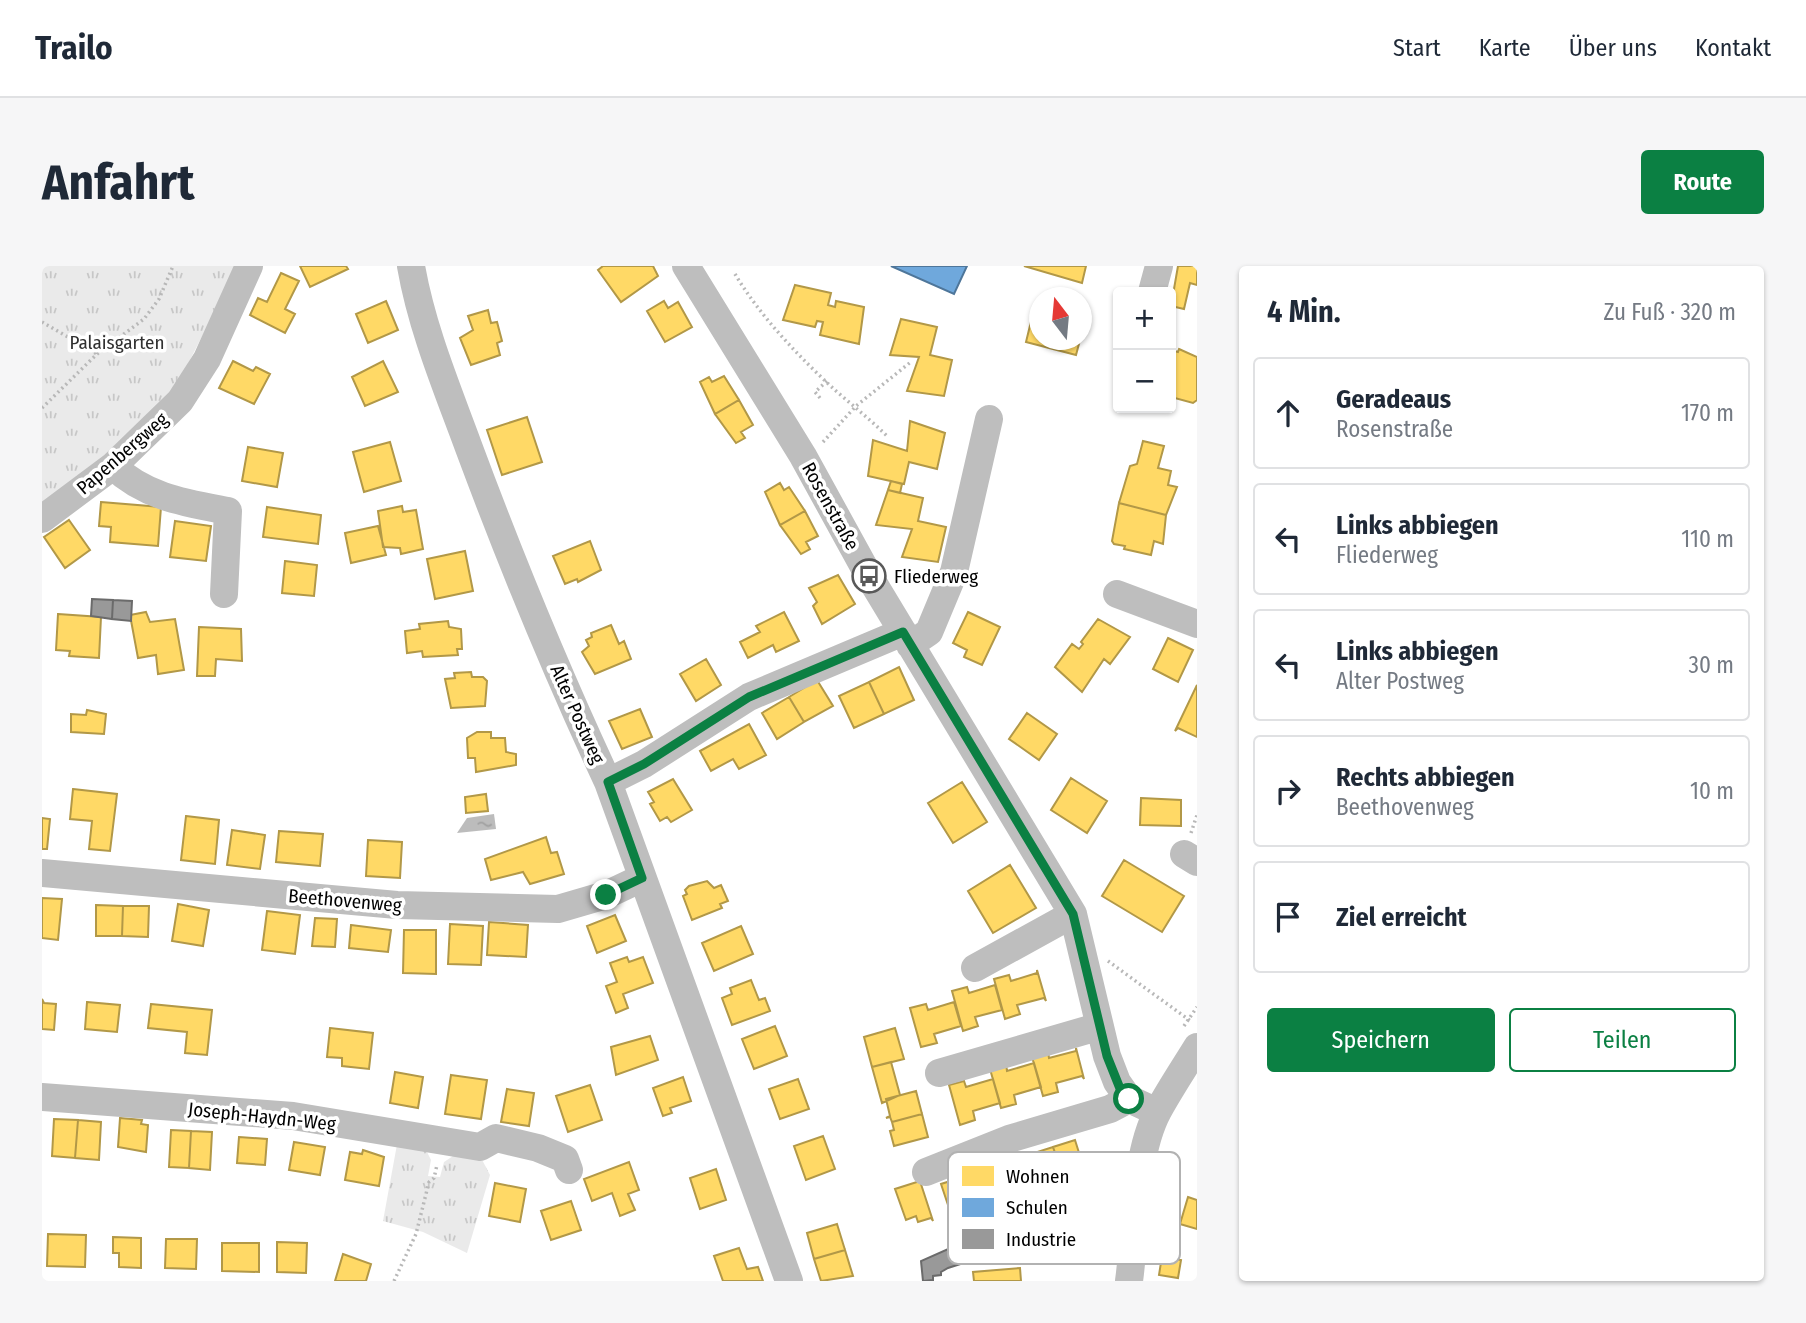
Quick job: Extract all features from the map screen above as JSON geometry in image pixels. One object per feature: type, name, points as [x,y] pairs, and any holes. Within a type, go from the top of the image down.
[{"type":"street","name":"Papenbergweg","points":[[42,519],[113,466],[180,401],[206,359],[249,266]]},
{"type":"street","name":"Alter Postweg","points":[[411,266],[428,340],[487,497],[571,703],[608,782],[789,1281]]},
{"type":"street","name":"Rosenstraße","points":[[686,266],[803,456],[906,638],[1073,914],[1100,1030],[1117,1082],[1129,1099]]},
{"type":"street","points":[[1154,287],[1160,266]]},
{"type":"street","points":[[608,782],[644,764],[749,697],[906,638],[929,632],[954,572],[989,419]]},
{"type":"street","points":[[113,466],[127,479],[167,499],[229,511],[224,594]]},
{"type":"street","points":[[1117,594],[1197,624]]},
{"type":"street","name":"Beethovenweg","points":[[42,873],[397,905],[558,909],[606,895],[642,878]]},
{"type":"street","points":[[975,968],[1073,914]]},
{"type":"street","points":[[940,1073],[1087,1030],[1100,1030]]},
{"type":"street","points":[[1148,1152],[1197,1046]]},
{"type":"street","name":"Joseph-Haydn-Weg","points":[[42,1097],[293,1116],[480,1147],[496,1138],[538,1148],[565,1159],[569,1170]]},
{"type":"street","points":[[976,1152],[1009,1139],[1110,1109],[1129,1099],[1166,1111]]},
{"type":"street","points":[[926,1172],[948,1163]]},
{"type":"path","points":[[42,408],[97,354],[144,319],[159,299],[173,266]]},
{"type":"path","points":[[735,274],[747,293],[827,381],[888,438]]},
{"type":"path","points":[[42,322],[97,354]]},
{"type":"path","points":[[825,439],[856,406],[912,361]]},
{"type":"path","points":[[820,398],[815,392],[827,381]]},
{"type":"path","points":[[1085,959],[1101,956],[1197,1026]]},
{"type":"path","points":[[394,1281],[416,1234],[442,1142]]},
{"type":"green space","name":"Palaisgarten","points":[[42,266],[238,266],[172,395],[140,429],[42,506]]},
{"type":"green space","points":[[398,1139],[423,1144],[431,1160],[428,1176],[440,1177],[444,1162],[462,1150],[478,1152],[490,1175],[467,1253],[423,1232],[383,1221]]},
{"type":"water","points":[[494,814],[496,829],[457,833],[467,818]]},
{"type":"building: Wohnen","points":[[300,266],[346,266],[348,269],[310,287]]},
{"type":"building: Wohnen","points":[[603,266],[653,266],[658,276],[621,302],[598,270]]},
{"type":"building: Wohnen","points":[[1024,266],[1086,266],[1082,283]]},
{"type":"building: Wohnen","points":[[1178,266],[1197,266],[1197,285],[1190,283],[1184,309],[1176,307],[1174,287]]},
{"type":"building: Wohnen","points":[[281,273],[299,281],[285,309],[295,314],[285,333],[250,315],[258,298],[267,302]]},
{"type":"building: Wohnen","points":[[795,285],[831,293],[828,305],[835,307],[836,301],[864,307],[859,344],[820,335],[823,322],[817,321],[815,327],[783,320]]},
{"type":"building: Wohnen","points":[[386,301],[398,330],[368,343],[356,314]]},
{"type":"building: Wohnen","points":[[664,301],[668,308],[678,302],[692,327],[665,342],[647,311]]},
{"type":"building: Wohnen","points":[[488,310],[491,323],[497,322],[502,341],[497,343],[500,355],[471,365],[460,338],[473,330],[468,316]]},
{"type":"building: Wohnen","points":[[901,319],[937,327],[930,355],[952,360],[944,396],[907,391],[919,357],[890,355]]},
{"type":"building: Wohnen","points":[[1179,349],[1197,357],[1197,400],[1193,403],[1176,398]]},
{"type":"building: Wohnen","points":[[1057,350],[1077,350],[1076,355]]},
{"type":"building: Wohnen","points":[[233,361],[253,371],[256,367],[270,374],[254,404],[219,388]]},
{"type":"building: Wohnen","points":[[383,361],[398,392],[365,406],[352,377]]},
{"type":"building: Wohnen","points":[[724,376],[739,400],[715,414],[700,382],[709,377],[712,382]]},
{"type":"building: Wohnen","points":[[739,400],[753,425],[741,432],[745,438],[736,443],[715,414]]},
{"type":"building: Wohnen","points":[[527,417],[542,462],[502,475],[487,430]]},
{"type":"building: Wohnen","points":[[910,421],[945,433],[937,469],[909,462],[904,484],[868,476],[873,440],[907,451]]},
{"type":"building: Wohnen","points":[[1143,441],[1164,446],[1158,468],[1171,471],[1168,485],[1177,487],[1166,515],[1119,503],[1130,466],[1137,464]]},
{"type":"building: Wohnen","points":[[390,442],[401,481],[364,492],[353,452]]},
{"type":"building: Wohnen","points":[[248,447],[283,453],[277,487],[242,481]]},
{"type":"building: Wohnen","points":[[891,481],[902,484],[900,493],[888,490]]},
{"type":"building: Wohnen","points":[[780,483],[784,490],[789,487],[805,511],[780,525],[765,492]]},
{"type":"building: Wohnen","points":[[888,490],[923,498],[918,521],[946,527],[938,562],[902,557],[912,529],[876,525]]},
{"type":"building: Wohnen","points":[[101,502],[161,507],[158,546],[110,542],[111,527],[99,526]]},
{"type":"building: Wohnen","points":[[1119,503],[1166,515],[1163,544],[1154,541],[1151,555],[1124,549],[1125,546],[1112,541]]},
{"type":"building: Wohnen","points":[[402,506],[403,512],[416,510],[423,549],[401,554],[400,548],[383,547],[378,511]]},
{"type":"building: Wohnen","points":[[267,507],[321,515],[318,544],[263,537]]},
{"type":"building: Wohnen","points":[[805,511],[818,536],[806,542],[810,549],[801,554],[780,525]]},
{"type":"building: Wohnen","points":[[69,520],[90,550],[65,568],[44,537]]},
{"type":"building: Wohnen","points":[[175,521],[211,526],[206,561],[170,557]]},
{"type":"building: Wohnen","points":[[378,526],[386,555],[351,563],[345,533]]},
{"type":"building: Wohnen","points":[[590,541],[601,570],[578,582],[577,579],[565,584],[553,556]]},
{"type":"building: Wohnen","points":[[465,551],[473,591],[435,599],[427,559]]},
{"type":"building: Wohnen","points":[[285,561],[317,565],[314,596],[282,593]]},
{"type":"building: Wohnen","points":[[838,575],[855,604],[822,624],[813,606],[817,602],[809,588]]},
{"type":"building: Wohnen","points":[[146,612],[150,622],[175,619],[184,670],[158,674],[156,655],[138,658],[130,615]]},
{"type":"building: Wohnen","points":[[784,612],[799,641],[776,652],[773,645],[748,658],[740,642],[760,632],[756,626]]},
{"type":"building: Wohnen","points":[[968,612],[1000,627],[982,665],[964,657],[967,650],[953,643]]},
{"type":"building: Wohnen","points":[[58,614],[101,617],[99,658],[69,656],[70,651],[56,650]]},
{"type":"building: Wohnen","points":[[1098,619],[1130,637],[1110,664],[1104,659],[1082,692],[1055,667],[1072,644],[1079,649]]},
{"type":"building: Wohnen","points":[[448,621],[449,627],[461,629],[462,649],[457,649],[458,655],[423,657],[422,651],[407,653],[405,631],[420,629],[419,624]]},
{"type":"building: Wohnen","points":[[611,625],[619,644],[624,641],[631,659],[595,674],[582,652],[589,646],[586,640],[592,637],[591,633]]},
{"type":"building: Wohnen","points":[[199,627],[241,629],[242,661],[216,659],[215,676],[197,676]]},
{"type":"building: Wohnen","points":[[1168,638],[1193,650],[1178,682],[1153,669]]},
{"type":"building: Wohnen","points":[[706,659],[721,685],[696,701],[680,674]]},
{"type":"building: Wohnen","points":[[899,667],[914,700],[884,714],[869,682]]},
{"type":"building: Wohnen","points":[[471,672],[472,677],[483,677],[487,681],[485,706],[451,708],[445,679],[455,678],[454,673]]},
{"type":"building: Wohnen","points":[[817,680],[833,706],[804,722],[789,697]]},
{"type":"building: Wohnen","points":[[869,682],[884,714],[854,728],[839,696]]},
{"type":"building: Wohnen","points":[[1197,685],[1197,737],[1178,728],[1175,731]]},
{"type":"building: Wohnen","points":[[789,697],[804,722],[777,739],[762,713]]},
{"type":"building: Wohnen","points":[[640,709],[652,737],[622,749],[609,721]]},
{"type":"building: Wohnen","points":[[87,710],[106,714],[104,734],[71,732],[71,714],[86,715]]},
{"type":"building: Wohnen","points":[[1027,713],[1057,734],[1039,760],[1009,739]]},
{"type":"building: Wohnen","points":[[749,724],[766,755],[739,769],[733,759],[711,771],[700,751]]},
{"type":"building: Wohnen","points":[[477,732],[491,732],[491,738],[505,738],[506,752],[516,754],[516,765],[476,772],[475,758],[468,758],[467,738]]},
{"type":"building: Wohnen","points":[[1071,778],[1107,801],[1087,833],[1051,810]]},
{"type":"building: Wohnen","points":[[673,779],[692,810],[671,822],[667,817],[660,821],[650,804],[654,802],[648,792]]},
{"type":"building: Wohnen","points":[[962,782],[987,822],[953,843],[928,803]]},
{"type":"building: Wohnen","points":[[73,789],[117,794],[110,851],[89,849],[92,821],[70,819]]},
{"type":"building: Wohnen","points":[[486,794],[488,811],[466,813],[465,797]]},
{"type":"building: Wohnen","points":[[1141,798],[1181,800],[1181,826],[1140,825]]},
{"type":"building: Wohnen","points":[[186,816],[219,820],[215,864],[181,860]]},
{"type":"building: Wohnen","points":[[42,818],[50,819],[47,849],[42,849]]},
{"type":"building: Wohnen","points":[[232,830],[265,835],[260,869],[227,865]]},
{"type":"building: Wohnen","points":[[279,831],[323,834],[320,866],[276,862]]},
{"type":"building: Wohnen","points":[[546,837],[551,853],[557,852],[564,874],[530,884],[523,872],[491,880],[485,859]]},
{"type":"building: Wohnen","points":[[368,840],[402,842],[400,878],[366,876]]},
{"type":"building: Wohnen","points":[[1124,860],[1184,896],[1162,932],[1102,896]]},
{"type":"building: Wohnen","points":[[1010,865],[1036,908],[993,933],[968,891]]},
{"type":"building: Wohnen","points":[[707,881],[714,888],[721,885],[728,901],[720,904],[722,908],[692,920],[683,896],[687,894],[685,890],[689,886]]},
{"type":"building: Wohnen","points":[[42,898],[62,899],[58,940],[42,938]]},
{"type":"building: Wohnen","points":[[178,904],[209,910],[203,946],[172,941]]},
{"type":"building: Wohnen","points":[[96,905],[123,906],[122,936],[96,936]]},
{"type":"building: Wohnen","points":[[123,906],[149,906],[148,937],[122,936]]},
{"type":"building: Wohnen","points":[[267,911],[300,915],[295,954],[262,950]]},
{"type":"building: Wohnen","points":[[615,915],[626,941],[597,953],[587,926]]},
{"type":"building: Wohnen","points":[[315,918],[337,919],[335,947],[312,946]]},
{"type":"building: Wohnen","points":[[489,922],[528,925],[526,957],[487,955]]},
{"type":"building: Wohnen","points":[[450,924],[483,926],[481,965],[448,964]]},
{"type":"building: Wohnen","points":[[351,925],[391,930],[388,952],[349,948]]},
{"type":"building: Wohnen","points":[[741,926],[753,954],[714,971],[702,943]]},
{"type":"building: Wohnen","points":[[404,930],[436,930],[436,974],[403,973]]},
{"type":"building: Wohnen","points":[[627,957],[629,962],[643,957],[653,983],[623,994],[628,1008],[616,1013],[606,986],[617,982],[610,963]]},
{"type":"building: Wohnen","points":[[1037,970],[1046,1001],[1044,998],[1017,1005],[1020,1014],[1005,1019],[994,979],[1009,975],[1011,981],[1037,973]]},
{"type":"building: Wohnen","points":[[751,980],[759,1000],[765,998],[770,1011],[732,1025],[722,998],[732,994],[730,988]]},
{"type":"building: Wohnen","points":[[995,985],[1002,1010],[975,1017],[978,1026],[963,1031],[952,991],[967,987],[969,993]]},
{"type":"building: Wohnen","points":[[42,999],[44,1003],[56,1004],[54,1030],[42,1029]]},
{"type":"building: Wohnen","points":[[87,1002],[120,1005],[117,1032],[85,1029]]},
{"type":"building: Wohnen","points":[[954,1002],[961,1026],[934,1034],[937,1043],[921,1047],[910,1008],[926,1004],[928,1010]]},
{"type":"building: Wohnen","points":[[151,1004],[212,1010],[207,1055],[185,1053],[187,1032],[148,1028]]},
{"type":"building: Wohnen","points":[[775,1026],[787,1056],[754,1069],[742,1039]]},
{"type":"building: Wohnen","points":[[330,1028],[373,1033],[369,1069],[342,1066],[342,1058],[327,1057]]},
{"type":"building: Wohnen","points":[[895,1028],[904,1059],[872,1067],[864,1037]]},
{"type":"building: Wohnen","points":[[650,1036],[658,1060],[616,1075],[611,1047]]},
{"type":"building: Wohnen","points":[[1076,1048],[1084,1079],[1082,1076],[1056,1083],[1058,1092],[1043,1096],[1032,1057],[1048,1052],[1049,1058],[1076,1051]]},
{"type":"building: Wohnen","points":[[891,1062],[900,1095],[882,1103],[872,1067]]},
{"type":"building: Wohnen","points":[[1034,1063],[1041,1087],[1014,1095],[1016,1104],[1001,1108],[990,1069],[1006,1064],[1007,1071]]},
{"type":"building: Wohnen","points":[[395,1072],[423,1077],[418,1108],[390,1103]]},
{"type":"building: Wohnen","points":[[451,1075],[487,1080],[481,1119],[445,1114]]},
{"type":"building: Wohnen","points":[[683,1077],[691,1101],[670,1108],[672,1113],[663,1116],[653,1088]]},
{"type":"building: Wohnen","points":[[798,1079],[809,1109],[780,1119],[769,1089]]},
{"type":"building: Wohnen","points":[[993,1079],[1000,1103],[973,1111],[975,1120],[960,1125],[949,1085],[964,1081],[966,1087]]},
{"type":"building: Wohnen","points":[[590,1085],[602,1120],[568,1132],[556,1096]]},
{"type":"building: Wohnen","points":[[507,1089],[534,1093],[529,1126],[501,1122]]},
{"type":"building: Wohnen","points":[[916,1091],[922,1114],[892,1122],[890,1117],[886,1118],[890,1116],[886,1099]]},
{"type":"building: Wohnen","points":[[922,1114],[928,1137],[894,1146],[890,1131],[894,1130],[892,1122]]},
{"type":"building: Wohnen","points":[[120,1118],[142,1120],[141,1124],[148,1125],[146,1152],[118,1147]]},
{"type":"building: Wohnen","points":[[54,1119],[78,1120],[75,1158],[52,1156]]},
{"type":"building: Wohnen","points":[[78,1120],[101,1122],[99,1160],[75,1158]]},
{"type":"building: Wohnen","points":[[171,1130],[191,1131],[189,1168],[169,1167]]},
{"type":"building: Wohnen","points":[[191,1131],[212,1132],[210,1170],[189,1168]]},
{"type":"building: Wohnen","points":[[823,1136],[835,1169],[806,1180],[794,1146]]},
{"type":"building: Wohnen","points":[[239,1137],[267,1139],[265,1165],[237,1163]]},
{"type":"building: Wohnen","points":[[1075,1140],[1079,1152],[1055,1152],[1053,1147]]},
{"type":"building: Wohnen","points":[[294,1142],[325,1147],[320,1175],[289,1170]]},
{"type":"building: Wohnen","points":[[1053,1147],[1055,1152],[1037,1152]]},
{"type":"building: Wohnen","points":[[363,1150],[384,1157],[379,1186],[345,1180],[350,1152],[362,1154]]},
{"type":"building: Wohnen","points":[[629,1162],[639,1190],[628,1194],[635,1210],[620,1216],[612,1193],[592,1201],[584,1179]]},
{"type":"building: Wohnen","points":[[716,1169],[726,1200],[700,1209],[690,1178]]},
{"type":"building: Wohnen","points":[[920,1181],[933,1221],[931,1218],[918,1222],[916,1216],[906,1220],[895,1189]]},
{"type":"building: Wohnen","points":[[948,1182],[948,1205],[941,1184]]},
{"type":"building: Wohnen","points":[[495,1183],[526,1189],[520,1222],[489,1216]]},
{"type":"building: Wohnen","points":[[1188,1197],[1197,1200],[1197,1229],[1180,1224]]},
{"type":"building: Wohnen","points":[[571,1201],[581,1230],[551,1240],[541,1211]]},
{"type":"building: Wohnen","points":[[837,1224],[845,1250],[814,1259],[807,1233]]},
{"type":"building: Wohnen","points":[[48,1234],[86,1235],[85,1267],[47,1266]]},
{"type":"building: Wohnen","points":[[113,1237],[141,1238],[141,1268],[119,1267],[119,1253],[113,1253]]},
{"type":"building: Wohnen","points":[[166,1239],[197,1239],[196,1269],[165,1268]]},
{"type":"building: Wohnen","points":[[277,1242],[307,1243],[306,1273],[277,1272]]},
{"type":"building: Wohnen","points":[[222,1243],[259,1243],[259,1272],[222,1271]]},
{"type":"building: Wohnen","points":[[739,1248],[747,1269],[758,1267],[763,1281],[723,1281],[714,1256]]},
{"type":"building: Wohnen","points":[[845,1250],[853,1276],[821,1281],[814,1259]]},
{"type":"building: Wohnen","points":[[343,1254],[371,1264],[366,1281],[335,1281]]},
{"type":"building: Wohnen","points":[[1181,1260],[1178,1278],[1159,1275],[1161,1264],[1180,1264]]},
{"type":"building: Wohnen","points":[[1020,1268],[1021,1281],[974,1281],[973,1272]]},
{"type":"building: Schulen","points":[[891,266],[967,266],[954,294]]},
{"type":"building: Industrie","points":[[92,599],[113,600],[112,619],[91,616]]},
{"type":"building: Industrie","points":[[113,600],[132,601],[131,621],[112,619]]},
{"type":"building: Industrie","points":[[948,1249],[948,1264],[960,1264],[948,1268],[941,1272],[941,1275],[933,1276],[933,1280],[923,1281],[921,1261]]},
{"type":"place","name":"Fliederweg","points":[[869,576]]},
{"type":"route","points":[[606,895],[642,878],[608,782],[644,764],[749,697],[826,662],[903,632],[1073,914],[1107,1056],[1121,1091],[1129,1099]]}]
